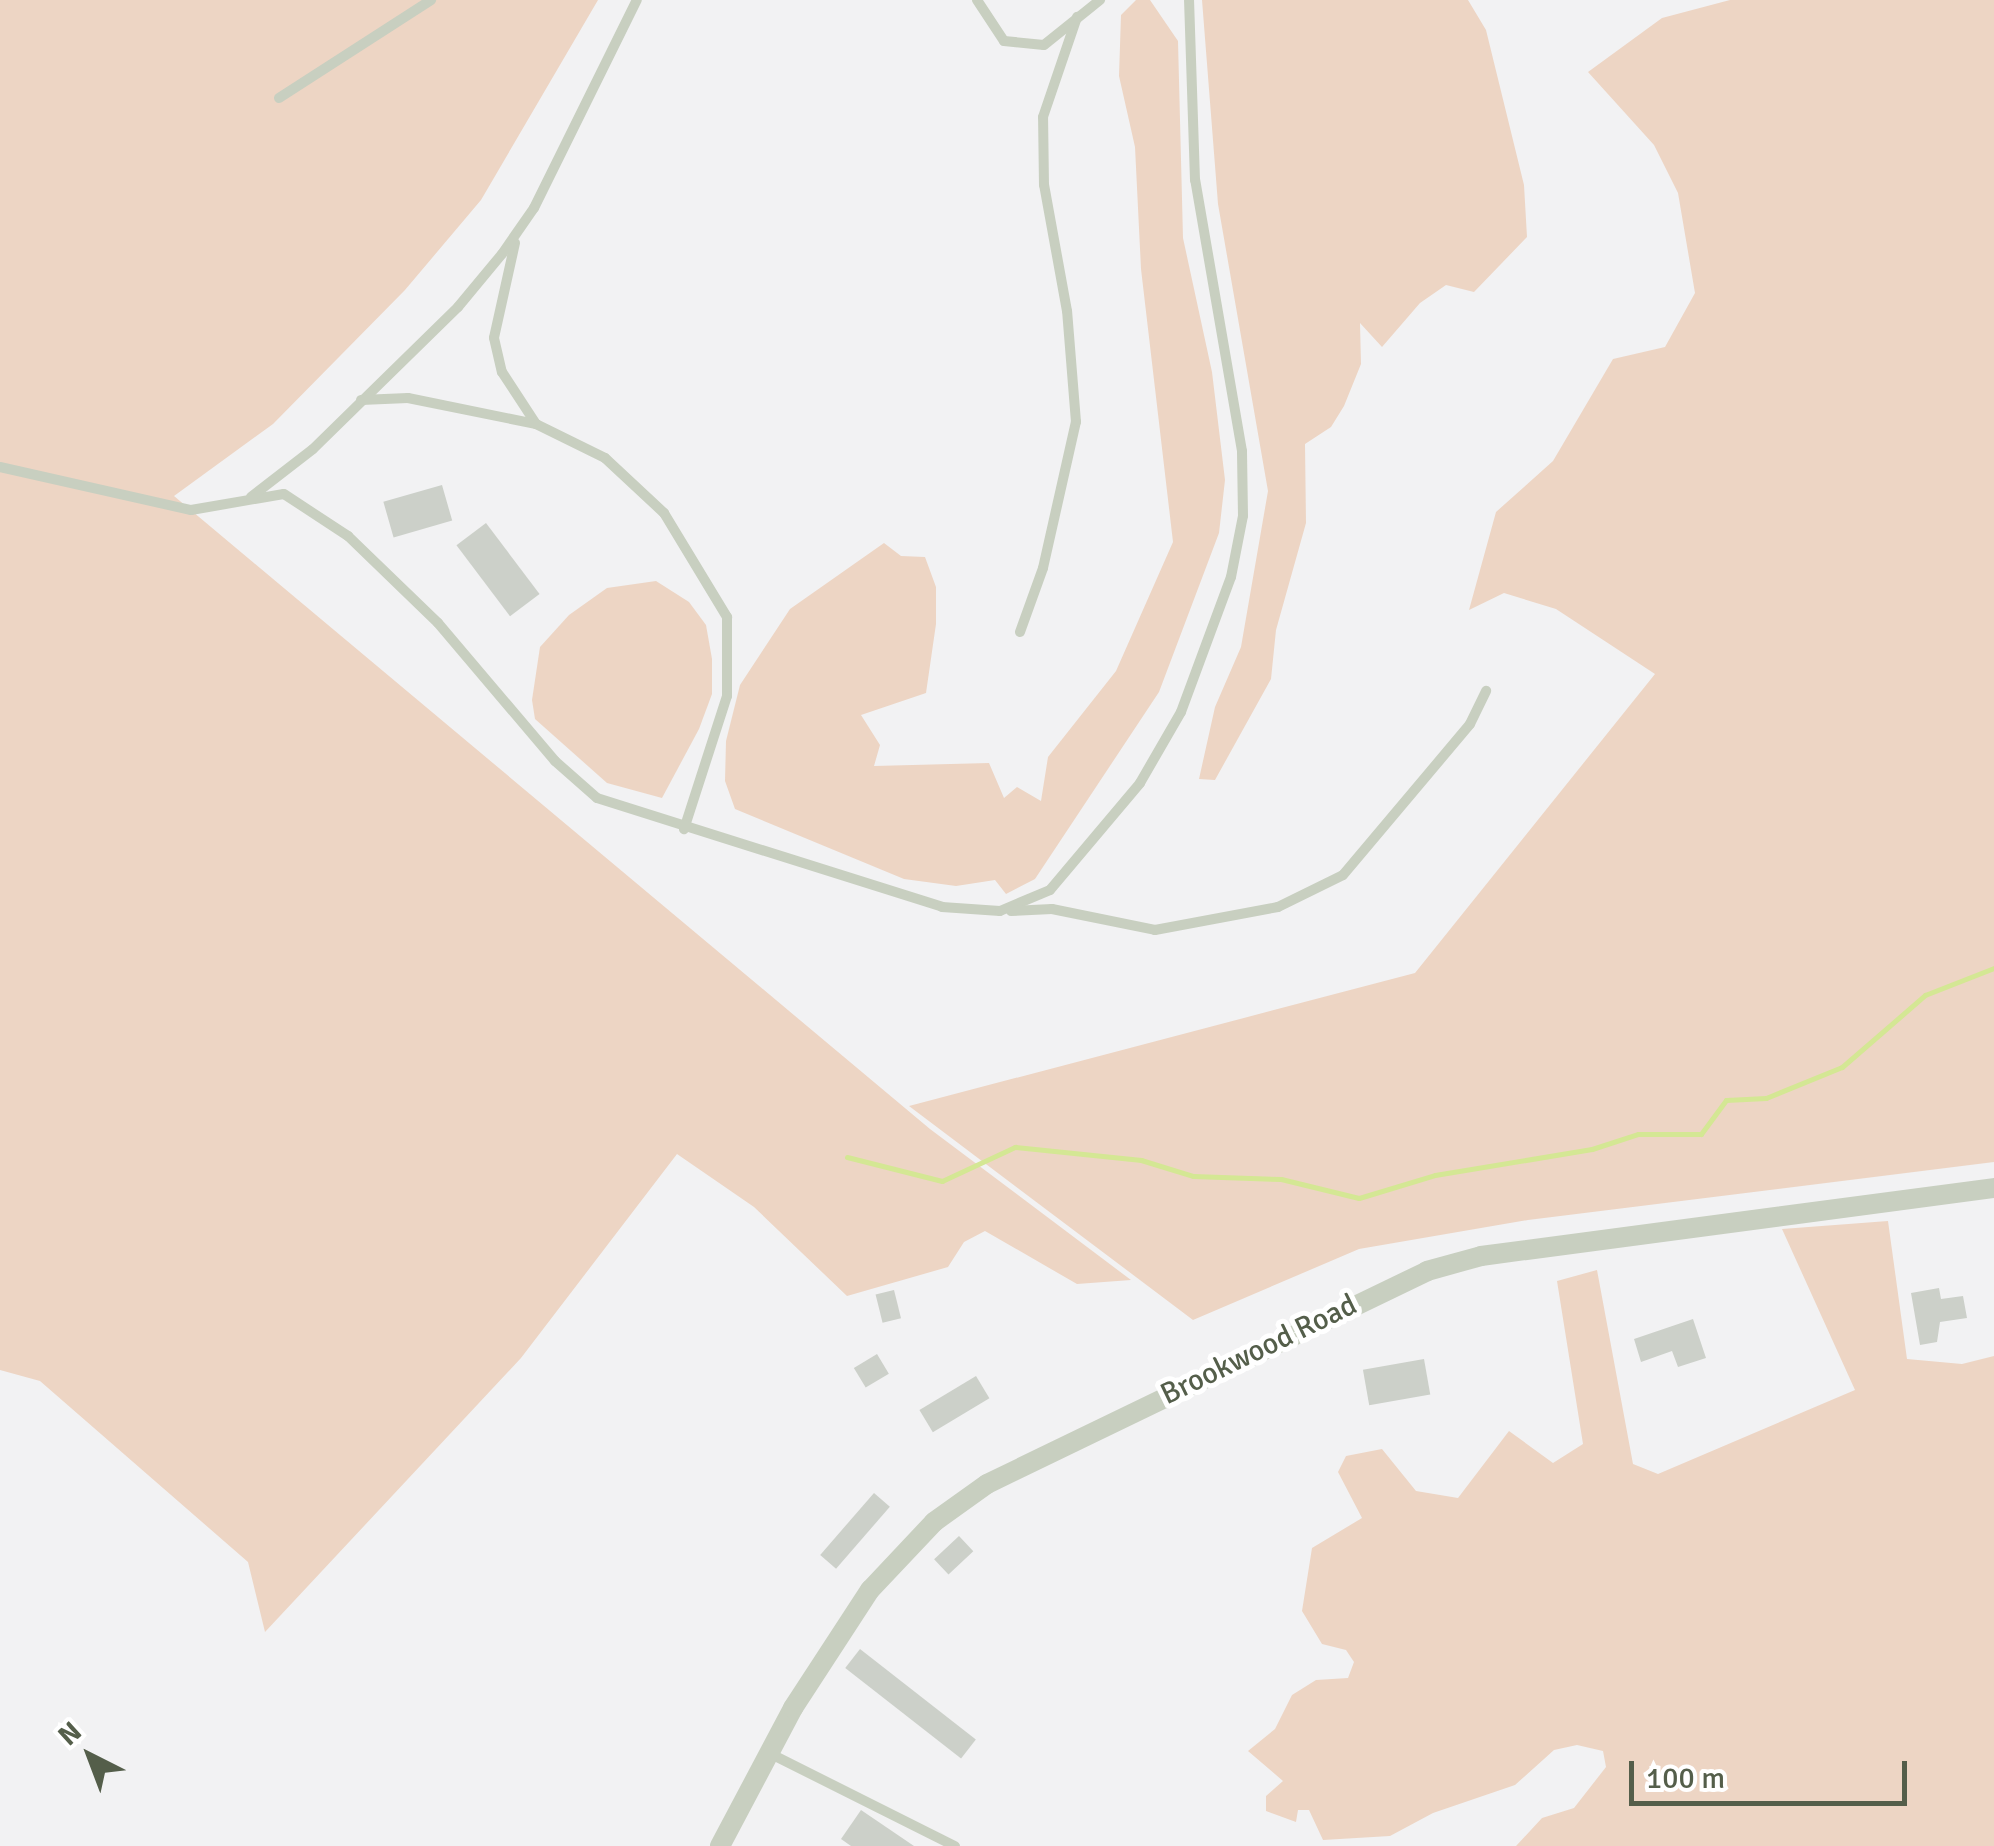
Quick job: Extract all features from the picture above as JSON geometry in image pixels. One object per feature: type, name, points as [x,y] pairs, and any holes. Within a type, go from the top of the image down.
[{"type":"street","name":"Brookwood Road","points":[[720,1846],[769,1754],[870,1590],[934,1522],[986,1484],[1385,1287],[1481,1256],[1994,1188]]},
{"type":"lane","points":[[279,98],[431,0]]},
{"type":"lane","points":[[246,500],[361,400],[458,307],[518,232],[637,0]]},
{"type":"lane","points":[[976,0],[1004,42],[1044,46],[1100,0]]},
{"type":"lane","points":[[1000,911],[1050,890],[1140,783],[1189,695],[1231,577],[1244,516],[1242,451],[1196,180],[1186,0]]},
{"type":"lane","points":[[1020,632],[1043,568],[1076,422],[1067,311],[1044,185],[1043,116],[1077,18]]},
{"type":"lane","points":[[518,232],[494,338],[502,372],[536,424]]},
{"type":"lane","points":[[361,400],[408,398],[536,424],[604,458],[664,513],[728,617],[727,696],[684,828]]},
{"type":"lane","points":[[0,467],[192,510],[284,494],[348,536],[438,623],[554,761],[597,798],[942,907],[1052,909],[1155,930],[1278,907],[1343,874],[1470,724],[1486,691]]},
{"type":"lane","points":[[769,1754],[955,1846]]},
{"type":"shaded area","points":[[0,0],[598,0],[481,200],[405,290],[273,424],[174,496],[930,1129],[1131,1280],[1077,1284],[985,1231],[964,1242],[948,1267],[847,1296],[754,1207],[677,1154],[521,1358],[265,1632],[248,1562],[40,1381],[0,1370]]},
{"type":"shaded area","points":[[1136,0],[1150,0],[1178,41],[1183,238],[1212,372],[1225,480],[1219,533],[1159,692],[1035,879],[1006,894],[995,880],[956,886],[904,879],[735,809],[725,781],[726,741],[740,685],[790,609],[884,543],[901,556],[925,557],[936,587],[936,624],[926,693],[861,715],[880,745],[874,766],[989,763],[1004,798],[1017,787],[1041,801],[1048,757],[1116,671],[1173,542],[1141,269],[1135,147],[1119,76],[1121,15]]},
{"type":"shaded area","points":[[1202,0],[1468,0],[1486,30],[1524,185],[1527,237],[1474,292],[1446,285],[1420,303],[1382,347],[1360,323],[1361,364],[1344,406],[1331,427],[1305,444],[1306,523],[1276,630],[1271,679],[1215,780],[1199,779],[1215,707],[1241,647],[1268,491],[1218,204]]},
{"type":"shaded area","points":[[1730,0],[1994,0],[1994,1162],[1528,1220],[1359,1249],[1193,1320],[909,1106],[1415,973],[1655,674],[1556,609],[1504,593],[1469,610],[1496,512],[1553,461],[1613,359],[1665,347],[1695,293],[1678,193],[1654,145],[1588,72],[1662,18]]},
{"type":"shaded area","points":[[656,581],[689,602],[706,625],[712,659],[712,694],[699,729],[662,798],[607,783],[535,719],[532,700],[540,647],[569,615],[607,588]]},
{"type":"shaded area","points":[[1888,1221],[1907,1359],[1962,1364],[1994,1356],[1994,1846],[1516,1846],[1542,1818],[1574,1808],[1606,1767],[1603,1751],[1577,1745],[1554,1750],[1515,1785],[1433,1813],[1390,1836],[1323,1840],[1309,1810],[1298,1810],[1296,1822],[1266,1811],[1266,1796],[1283,1781],[1248,1751],[1275,1729],[1292,1695],[1316,1680],[1348,1678],[1354,1662],[1346,1650],[1322,1644],[1302,1611],[1312,1548],[1362,1518],[1338,1472],[1346,1456],[1382,1449],[1416,1491],[1458,1498],[1509,1431],[1553,1463],[1583,1444],[1557,1281],[1597,1270],[1633,1464],[1658,1474],[1855,1390],[1782,1229]]},
{"type":"building","points":[[442,485],[452,521],[394,537],[383,502]]},
{"type":"building","points":[[486,523],[540,594],[510,616],[456,545]]},
{"type":"building","points":[[1939,1288],[1941,1299],[1963,1296],[1967,1318],[1940,1322],[1937,1342],[1920,1345],[1911,1293]]},
{"type":"building","points":[[894,1290],[901,1318],[883,1323],[876,1295]]},
{"type":"building","points":[[1693,1319],[1706,1358],[1678,1367],[1672,1351],[1641,1362],[1634,1339]]},
{"type":"building","points":[[877,1354],[889,1374],[866,1388],[854,1368]]},
{"type":"building","points":[[1424,1359],[1430,1394],[1369,1405],[1363,1370]]},
{"type":"building","points":[[976,1376],[989,1398],[933,1432],[919,1410]]},
{"type":"building","points":[[874,1493],[890,1507],[836,1569],[820,1555]]},
{"type":"building","points":[[959,1536],[973,1551],[948,1575],[934,1559]]},
{"type":"building","points":[[860,1649],[976,1740],[961,1758],[845,1668]]},
{"type":"building","points":[[861,1810],[914,1846],[851,1846],[841,1839]]},
{"type":"waterway","points":[[847,1157],[942,1181],[1015,1147],[1141,1160],[1193,1176],[1281,1179],[1359,1198],[1435,1175],[1592,1149],[1638,1134],[1701,1134],[1726,1100],[1766,1098],[1842,1067],[1925,995],[1994,968]]}]
